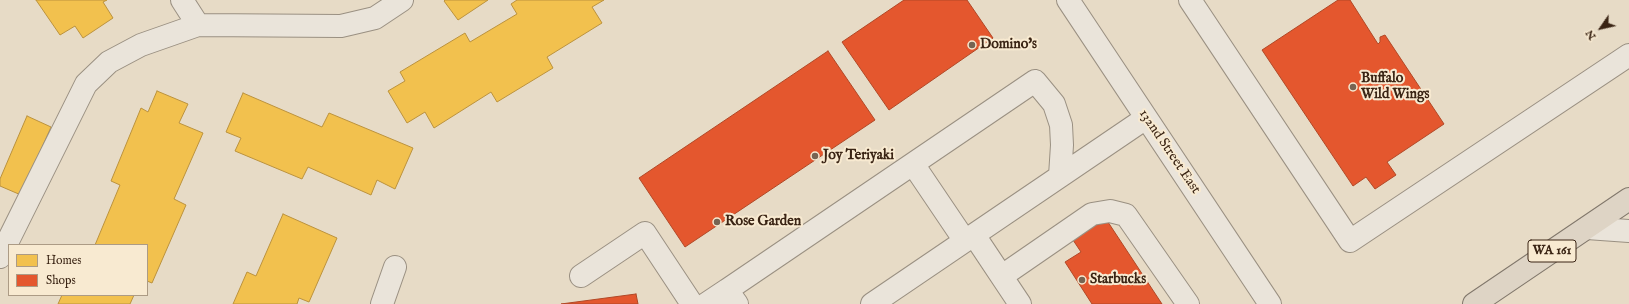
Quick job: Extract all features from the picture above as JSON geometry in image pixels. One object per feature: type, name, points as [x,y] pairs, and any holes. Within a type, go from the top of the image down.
[{"type":"main road","name":"WA 161","points":[[1474,304],[1629,199]]},
{"type":"street","points":[[182,0],[198,25]]},
{"type":"street","points":[[0,257],[86,84],[109,62],[141,45],[198,25],[341,26],[375,18],[402,0]]},
{"type":"street","name":"132nd Street East","points":[[1068,0],[1270,304]]},
{"type":"street","points":[[1190,0],[1350,241],[1629,55]]},
{"type":"street","points":[[706,304],[732,297],[913,164],[1035,80],[1054,104],[1061,126],[1062,145],[1060,176]]},
{"type":"street","points":[[872,304],[1146,118]]},
{"type":"street","points":[[913,164],[969,238],[1002,276],[1020,304]]},
{"type":"street","points":[[1002,276],[1092,214],[1110,211],[1126,215],[1188,304]]},
{"type":"street","points":[[1586,228],[1629,232]]},
{"type":"street","points":[[581,276],[645,233],[692,304]]},
{"type":"street","points":[[382,304],[395,267]]},
{"type":"building: Homes","points":[[36,0],[107,0],[103,2],[113,18],[83,38],[75,26],[60,35]]},
{"type":"building: Homes","points":[[488,0],[458,20],[444,1]]},
{"type":"building: Homes","points":[[517,0],[604,0],[592,7],[602,23],[547,57],[553,68],[497,102],[491,92],[434,128],[425,112],[407,123],[388,91],[405,81],[400,72],[465,33],[470,42],[517,14],[511,4]]},
{"type":"building: Homes","points":[[157,91],[188,104],[179,123],[203,133],[174,199],[186,205],[152,283],[148,281],[148,244],[95,244],[120,185],[111,181],[141,108],[148,112]]},
{"type":"building: Homes","points":[[243,93],[322,127],[329,113],[413,148],[395,189],[377,180],[371,195],[308,167],[302,179],[235,151],[241,138],[226,132]]},
{"type":"building: Homes","points":[[27,116],[51,127],[21,195],[0,186],[0,179]]},
{"type":"building: Homes","points":[[283,214],[337,238],[309,302],[299,298],[297,304],[233,304],[247,272],[256,276]]},
{"type":"building: Homes","points":[[62,296],[134,296],[130,304],[58,304]]},
{"type":"building: Shops","points":[[904,0],[967,0],[993,38],[889,110],[842,42]]},
{"type":"building: Shops","name":"Buffalo Wild Wings","points":[[1338,0],[1350,0],[1378,44],[1380,42],[1380,37],[1385,35],[1444,124],[1387,162],[1396,175],[1375,189],[1366,177],[1353,186],[1262,50]]},
{"type":"building: Shops","points":[[828,51],[875,120],[685,247],[639,178]]},
{"type":"building: Shops","points":[[1104,216],[1162,304],[1092,304],[1065,262],[1081,252],[1071,237]]},
{"type":"building: Shops","points":[[636,294],[638,304],[561,304]]},
{"type":"place","name":"Domino's","points":[[972,45]]},
{"type":"place","name":"Buffalo Wild Wings","points":[[1353,87]]},
{"type":"place","name":"Joy Teriyaki","points":[[815,156]]},
{"type":"place","name":"Rose Garden","points":[[717,222]]},
{"type":"place","name":"Starbucks","points":[[1082,280]]}]
